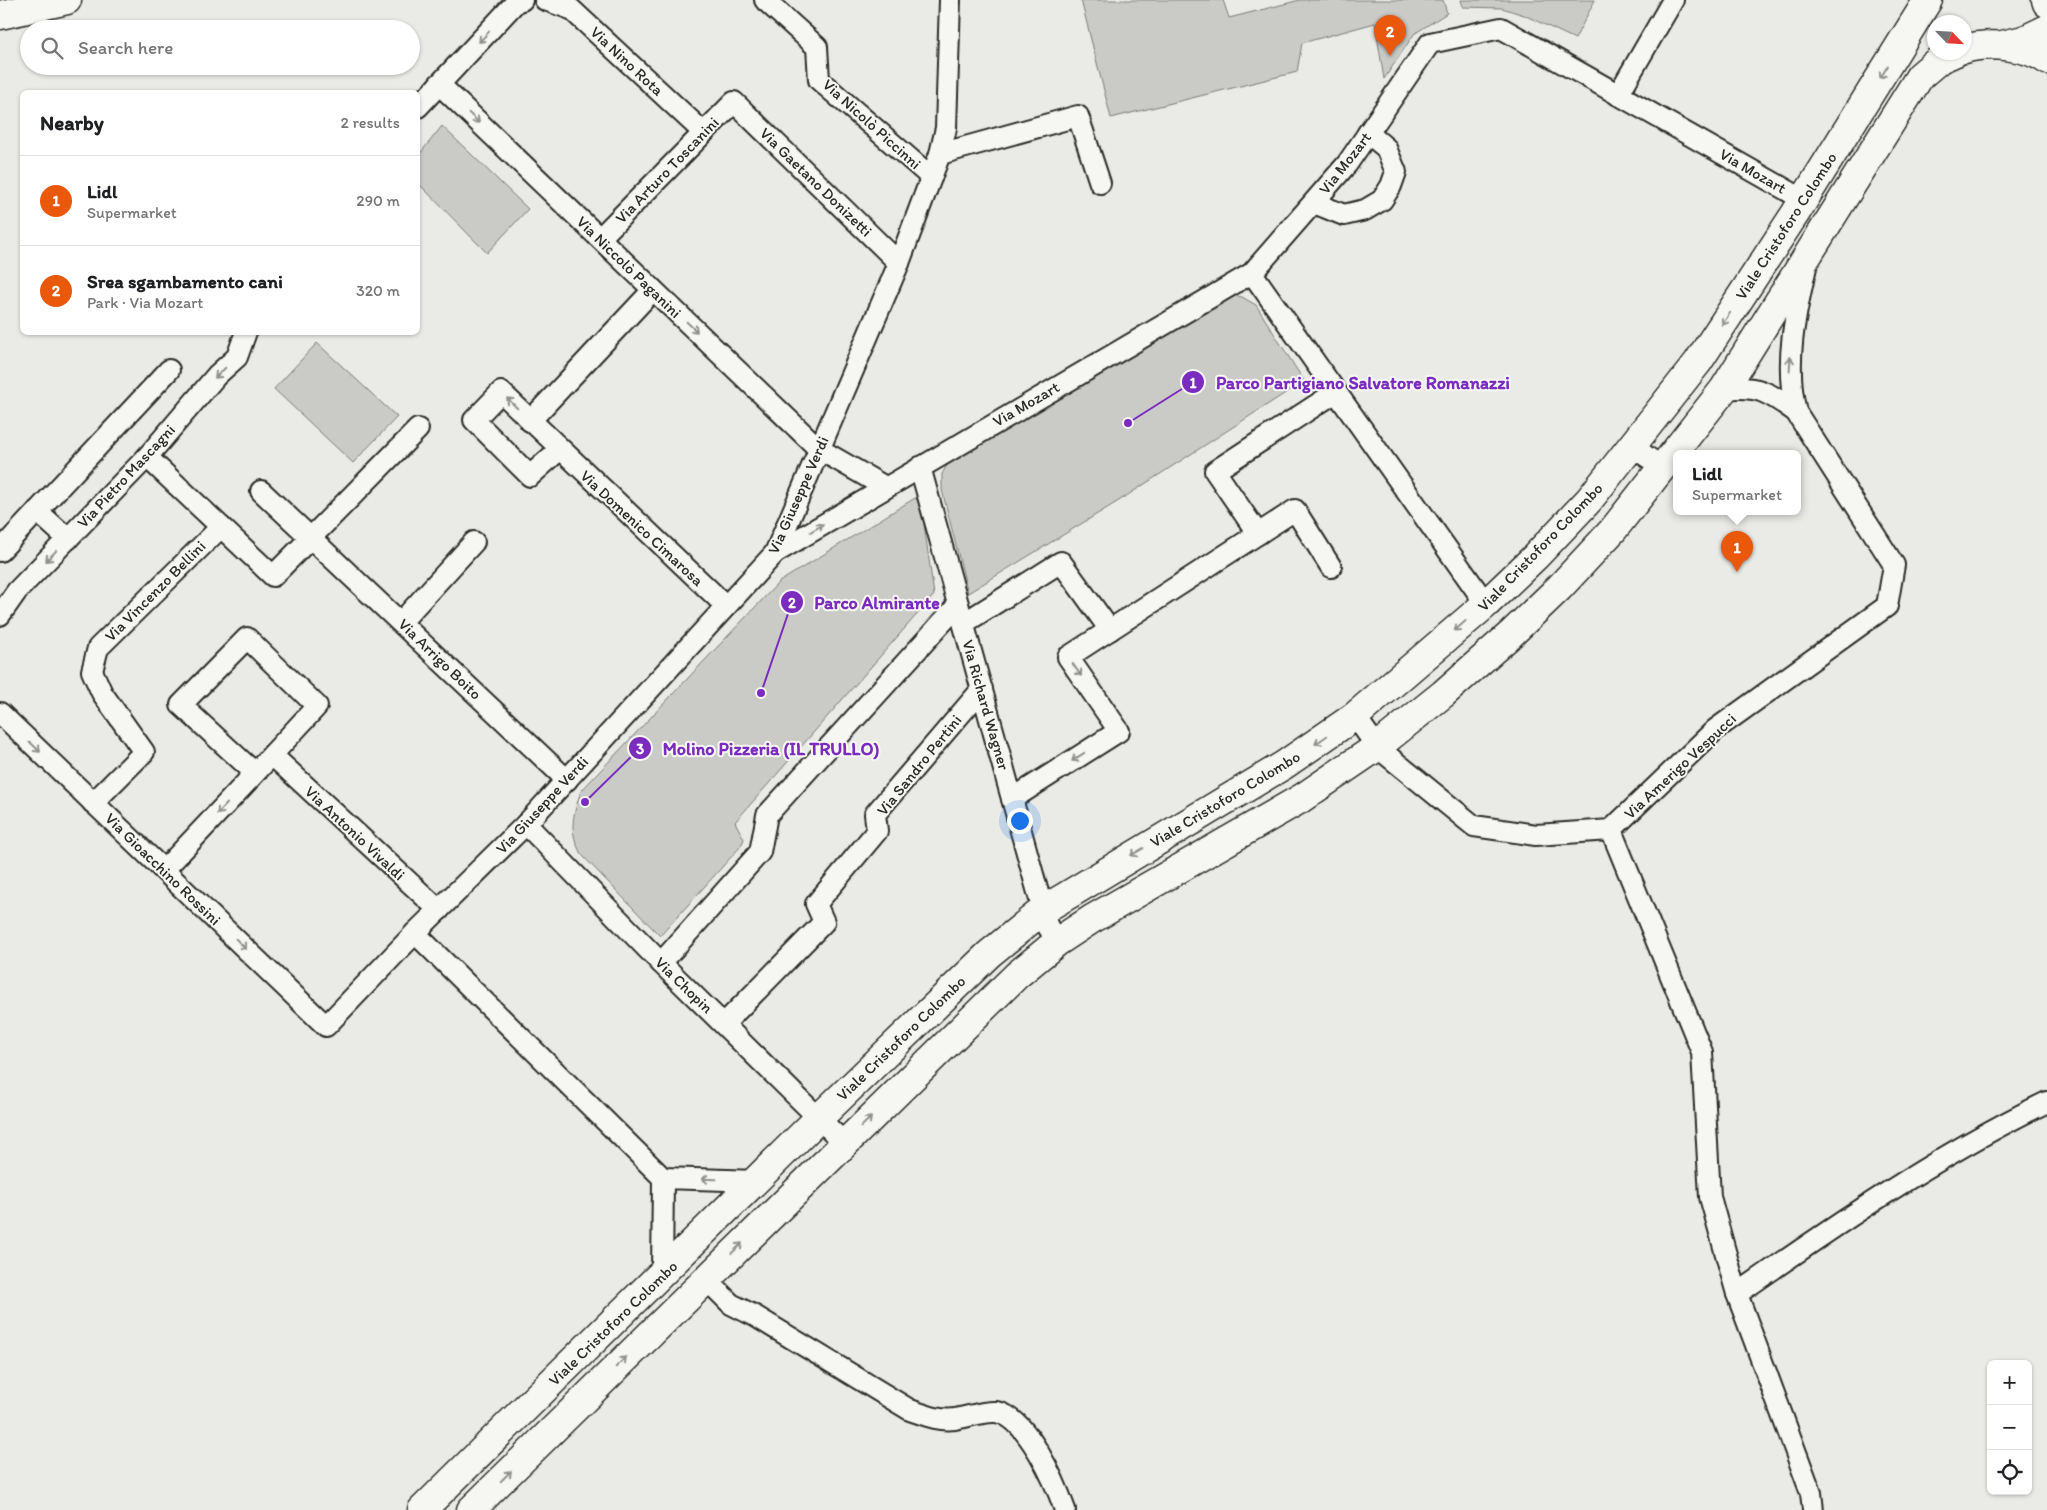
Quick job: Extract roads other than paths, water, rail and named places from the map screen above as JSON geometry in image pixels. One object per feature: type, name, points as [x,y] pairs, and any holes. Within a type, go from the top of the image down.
[{"type":"main road","points":[[0,15],[67,0]]},
{"type":"main road","name":"Viale Cristoforo Colombo","points":[[422,1510],[758,1181],[818,1119],[989,954],[1043,910],[1284,765],[1355,716],[1486,604],[1589,500],[1633,447],[1698,362],[1804,200],[1928,0]]},
{"type":"main road","points":[[1972,48],[2024,40],[2047,29]]},
{"type":"main road","points":[[1998,45],[2031,52],[2047,60]]},
{"type":"main road","points":[[1899,48],[1914,56],[1925,70]]},
{"type":"main road","name":"Viale Cristoforo Colombo","points":[[1677,450],[1724,389],[1925,70],[1938,60]]},
{"type":"main road","name":"Viale Cristoforo Colombo","points":[[471,1510],[1017,975],[1057,942],[1092,919],[1302,798],[1377,747],[1443,694],[1510,635],[1613,530],[1673,455]]},
{"type":"street","name":"Via Nino Rota","points":[[545,0],[571,9],[703,132]]},
{"type":"street","name":"Via Nicolò Piccinni","points":[[765,0],[817,47],[819,80],[931,177]]},
{"type":"street","name":"Via Giuseppe Verdi","points":[[326,1026],[415,933],[526,824],[775,553],[899,263],[940,154],[946,128],[950,0]]},
{"type":"street","points":[[1618,95],[1673,0]]},
{"type":"street","points":[[420,105],[520,1]]},
{"type":"street","name":"Via Mozart","points":[[775,553],[1252,273],[1347,164],[1430,43],[1501,28],[1804,200]]},
{"type":"street","name":"Via Niccolò Paganini","points":[[439,84],[819,449],[885,487]]},
{"type":"street","name":"Via Arturo Toscanini","points":[[600,238],[734,102]]},
{"type":"street","name":"Via Gaetano Donizetti","points":[[734,102],[899,263]]},
{"type":"street","points":[[940,154],[1078,116],[1100,183]]},
{"type":"street","points":[[1314,202],[1344,215],[1364,210],[1382,200],[1391,186],[1396,172],[1386,148],[1368,133]]},
{"type":"street","name":"Via Amerigo Vespucci","points":[[1355,716],[1377,747],[1474,826],[1536,835],[1611,830],[1716,729],[1888,606],[1894,565],[1796,412],[1790,388],[1789,364],[1798,300],[1809,253]]},
{"type":"street","points":[[1252,273],[1486,604]]},
{"type":"street","points":[[530,421],[654,290]]},
{"type":"street","name":"Via Pietro Mascagni","points":[[0,615],[17,590],[147,457],[217,375],[237,357],[245,335]]},
{"type":"street","points":[[0,551],[169,370]]},
{"type":"street","name":"Via Amerigo Vespucci","points":[[1724,389],[1745,386],[1759,389],[1796,412]]},
{"type":"street","name":"Via Domenico Cimarosa","points":[[559,450],[530,476],[474,420],[501,392],[559,450],[726,606]]},
{"type":"street","points":[[1258,534],[1215,471],[1336,392]]},
{"type":"street","points":[[147,457],[273,576],[418,429]]},
{"type":"street","points":[[1633,447],[1663,468]]},
{"type":"street","name":"Via Richard Wagner","points":[[920,467],[1047,925],[1057,942]]},
{"type":"street","name":"Via Arrigo Boito","points":[[261,491],[567,780]]},
{"type":"street","points":[[38,510],[68,539]]},
{"type":"street","points":[[1012,799],[1120,731],[1068,657],[1295,510],[1331,567]]},
{"type":"street","name":"Via Vincenzo Bellini","points":[[93,803],[144,752],[102,693],[92,671],[98,648],[221,527]]},
{"type":"street","points":[[401,622],[474,542]]},
{"type":"street","points":[[662,963],[760,852],[767,815],[961,614],[1062,562],[1110,630]]},
{"type":"street","points":[[164,870],[272,755],[317,706],[246,638],[181,705],[255,773]]},
{"type":"street","name":"Via Sandro Pertini","points":[[724,1024],[824,922],[816,904],[877,831],[875,814],[982,689]]},
{"type":"street","name":"Via Gioacchino Rossini","points":[[0,713],[326,1026]]},
{"type":"street","name":"Via Antonio Vivaldi","points":[[272,755],[439,910]]},
{"type":"street","name":"Via Chopin","points":[[526,824],[662,963],[844,1143]]},
{"type":"street","points":[[1611,830],[1702,1052],[1710,1197],[1737,1294],[1811,1492],[1813,1510]]},
{"type":"street","points":[[415,933],[663,1178],[758,1181]]},
{"type":"street","points":[[1737,1294],[1829,1229],[1929,1166],[1990,1130],[2047,1102]]},
{"type":"street","points":[[662,1275],[663,1178]]},
{"type":"street","points":[[706,1279],[731,1304],[762,1320],[910,1410],[933,1418],[953,1419],[996,1412],[1007,1416],[1020,1426],[1031,1442],[1051,1476],[1065,1510]]},
{"type":"place","name":"Srea sgambamento cani","points":[[1390,56]]},
{"type":"place","name":"Parco Partigiano Salvatore Romanazzi","points":[[1128,423]]},
{"type":"place","name":"Lidl","points":[[1737,572]]},
{"type":"place","name":"Parco Almirante","points":[[761,693]]},
{"type":"place","name":"Molino Pizzeria (IL TRULLO)","points":[[585,802]]}]
